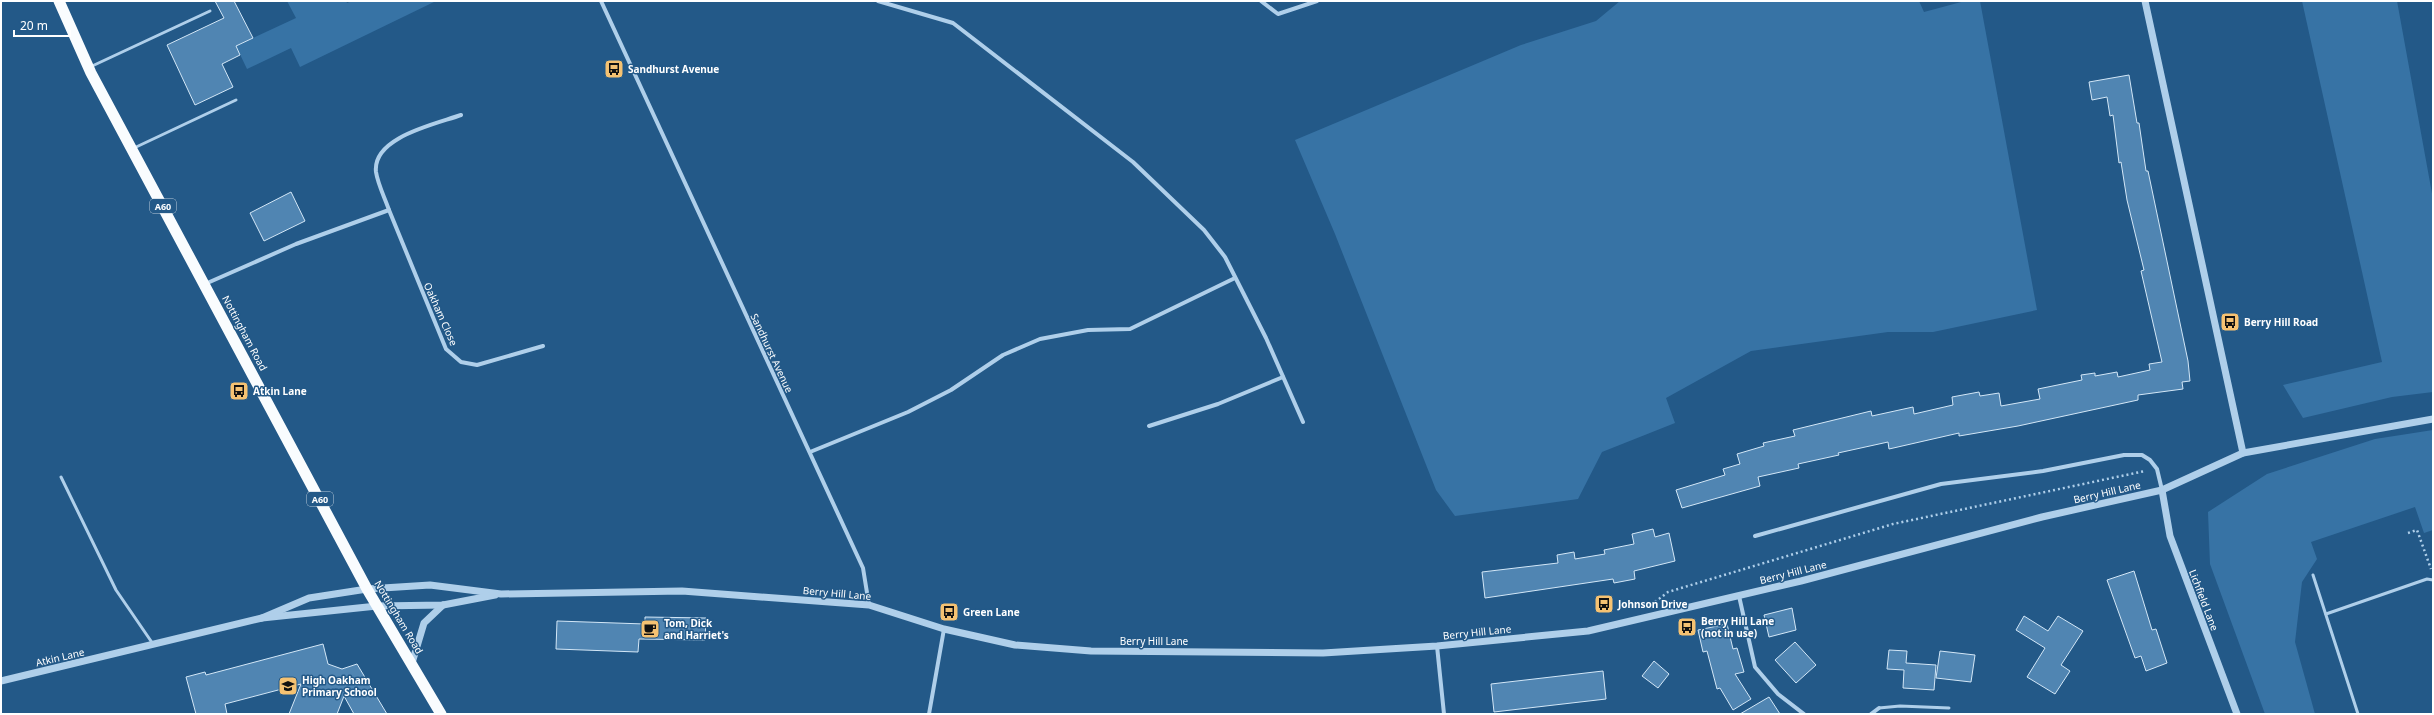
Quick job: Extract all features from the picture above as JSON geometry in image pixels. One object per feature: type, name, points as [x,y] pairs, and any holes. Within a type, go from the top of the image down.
[{"type":"highway","name":"Nottingham Road","points":[[59,1],[89,68],[367,589],[441,714]]},
{"type":"street","name":"Sandhurst Avenue","points":[[602,1],[863,568],[868,605]]},
{"type":"street","points":[[878,1],[953,23],[1040,88],[1133,162],[1204,230],[1225,257],[1303,422]]},
{"type":"street","points":[[1261,1],[1278,14],[1317,1]]},
{"type":"street","points":[[2145,1],[2243,453]]},
{"type":"street","name":"Oakham Close","points":[[461,115],[394,139],[380,154],[376,172],[389,210],[446,349],[461,362],[477,365],[543,346]]},
{"type":"street","points":[[205,284],[296,244],[389,210]]},
{"type":"street","points":[[810,452],[908,412],[951,390],[1003,354],[1040,339],[1088,330],[1130,329],[1235,278]]},
{"type":"street","points":[[1149,426],[1218,404],[1283,377]]},
{"type":"street","name":"Berry Hill Lane","points":[[367,589],[439,585],[501,594],[682,591],[868,605],[944,629],[1016,646],[1091,651],[1324,653],[1437,646],[1588,631],[1801,581],[2042,517],[2162,490],[2243,453],[2433,419]]},
{"type":"street","points":[[1755,536],[1941,484],[2043,471],[2132,454],[2142,455],[2150,460],[2157,469],[2162,490]]},
{"type":"street","name":"Lichfield Lane","points":[[2162,490],[2170,536],[2236,714]]},
{"type":"street","name":"Atkin Lane","points":[[262,618],[301,600],[367,589]]},
{"type":"street","name":"Berry Hill Lane","points":[[377,606],[444,605],[501,594]]},
{"type":"street","points":[[1738,595],[1755,667],[1778,694],[1804,714]]},
{"type":"street","points":[[412,663],[424,623],[444,605]]},
{"type":"street","name":"Atkin Lane","points":[[1,681],[154,646],[262,618],[377,606]]},
{"type":"street","points":[[929,714],[944,629]]},
{"type":"street","points":[[1437,646],[1444,714]]},
{"type":"street","points":[[1871,714],[1879,708]]},
{"type":"lane","points":[[89,68],[210,11]]},
{"type":"lane","points":[[132,149],[236,100]]},
{"type":"lane","points":[[61,477],[116,590],[154,646]]},
{"type":"lane","points":[[2313,575],[2358,714]]},
{"type":"lane","points":[[2326,614],[2427,579],[2433,580]]},
{"type":"lane","points":[[1879,708],[1900,706],[1949,708]]},
{"type":"path","points":[[1650,605],[1668,592],[1893,524],[2157,469]]},
{"type":"path","points":[[2408,533],[2417,530],[2433,574]]},
{"type":"shaded area","points":[[287,1],[346,1],[347,3],[352,1],[436,1],[300,67],[291,48],[247,69],[236,46],[296,18]]},
{"type":"shaded area","points":[[1620,1],[1919,1],[1924,12],[1965,1],[1980,1],[2037,310],[1933,332],[1888,332],[1751,351],[1666,398],[1675,423],[1602,452],[1578,499],[1455,516],[1436,490],[1335,234],[1295,140],[1521,45],[1596,21]]},
{"type":"shaded area","points":[[2302,1],[2397,1],[2433,199],[2433,392],[2392,397],[2303,418],[2283,385],[2382,362]]},
{"type":"shaded area","points":[[2433,430],[2433,530],[2424,533],[2415,507],[2311,542],[2317,559],[2302,582],[2295,642],[2315,714],[2265,714],[2210,564],[2208,512],[2267,474],[2375,439]]},
{"type":"building","points":[[215,1],[234,1],[253,38],[236,46],[240,55],[222,64],[233,87],[195,105],[167,45],[224,18]]},
{"type":"building","points":[[2129,75],[2137,123],[2139,123],[2146,171],[2148,171],[2188,361],[2190,381],[2182,382],[2183,389],[2138,395],[2138,400],[2018,426],[1959,436],[1959,433],[1889,449],[1888,442],[1838,453],[1839,455],[1798,464],[1799,468],[1758,477],[1760,486],[1682,508],[1676,490],[1725,475],[1723,469],[1740,464],[1737,454],[1764,446],[1763,443],[1795,436],[1793,430],[1871,411],[1872,416],[1913,407],[1914,414],[1953,405],[1952,397],[1979,392],[1980,396],[1999,393],[2001,406],[2040,399],[2038,389],[2082,380],[2081,375],[2095,373],[2095,376],[2117,372],[2118,377],[2150,370],[2149,364],[2162,362],[2141,271],[2144,270],[2127,200],[2121,162],[2119,163],[2113,115],[2110,116],[2107,97],[2092,100],[2089,82]]},
{"type":"building","points":[[291,192],[305,221],[264,241],[250,213]]},
{"type":"building","points":[[1653,529],[1655,537],[1669,533],[1675,561],[1634,571],[1635,579],[1614,583],[1613,579],[1485,598],[1482,572],[1558,563],[1557,555],[1574,552],[1575,559],[1605,554],[1604,550],[1634,544],[1632,534]]},
{"type":"building","points":[[2134,571],[2152,630],[2156,629],[2167,663],[2146,671],[2141,656],[2135,658],[2107,580]]},
{"type":"building","points":[[1792,608],[1796,630],[1769,637],[1764,615]]},
{"type":"building","points":[[2024,616],[2048,631],[2058,616],[2083,631],[2061,665],[2070,671],[2055,694],[2027,677],[2045,648],[2016,630]]},
{"type":"building","points":[[645,617],[706,618],[705,640],[639,639],[638,652],[556,649],[557,621],[645,624]]},
{"type":"building","points":[[1727,624],[1733,649],[1737,648],[1744,672],[1735,674],[1751,699],[1733,710],[1720,688],[1717,689],[1707,651],[1703,652],[1698,630]]},
{"type":"building","points":[[1795,642],[1816,665],[1796,683],[1775,660]]},
{"type":"building","points":[[323,644],[328,664],[342,669],[357,664],[387,714],[354,714],[344,696],[337,714],[289,714],[301,684],[225,704],[227,714],[196,714],[186,677],[205,672],[206,675]]},
{"type":"building","points":[[1889,650],[1907,651],[1906,663],[1936,665],[1934,690],[1903,688],[1904,670],[1887,669]]},
{"type":"building","points":[[1940,651],[1975,655],[1971,682],[1936,678]]},
{"type":"building","points":[[1654,661],[1669,674],[1658,688],[1642,676]]},
{"type":"building","points":[[1603,671],[1606,699],[1494,712],[1491,684]]},
{"type":"building","points":[[1769,697],[1780,714],[1740,714]]},
{"type":"place","name":"Sandhurst Avenue","points":[[614,69]]},
{"type":"place","name":"Berry Hill Road","points":[[2230,322]]},
{"type":"place","name":"Atkin Lane","points":[[239,391]]},
{"type":"place","name":"Johnson Drive","points":[[1604,604]]},
{"type":"place","name":"Green Lane","points":[[949,612]]},
{"type":"place","name":"Berry Hill Lane (not in use)","points":[[1687,627]]},
{"type":"place","name":"Tom, Dick and Harriet's","points":[[650,629]]},
{"type":"place","name":"High Oakham Primary School","points":[[288,686]]}]
